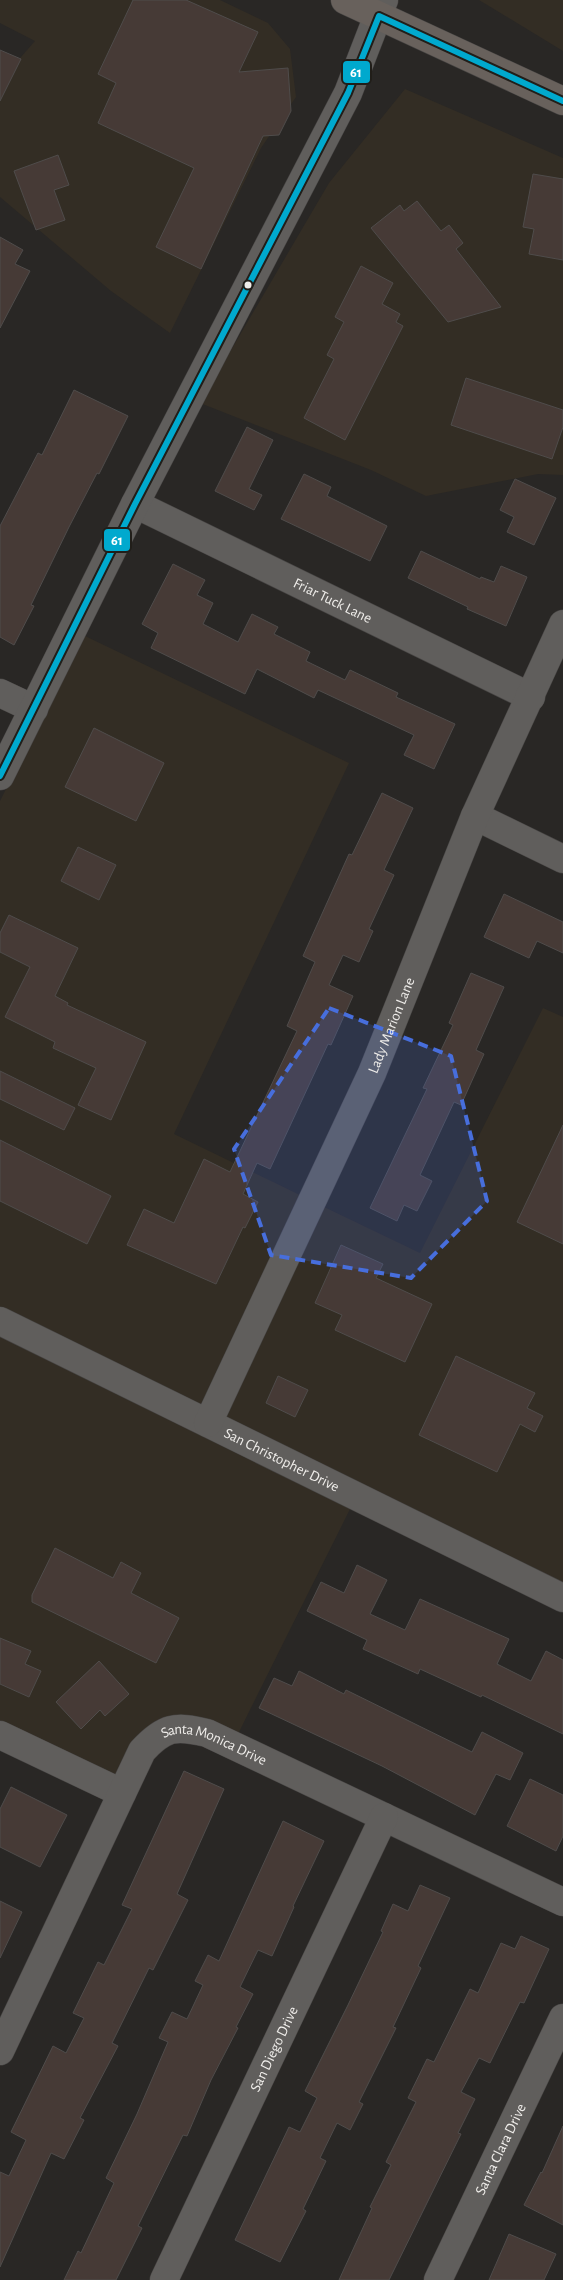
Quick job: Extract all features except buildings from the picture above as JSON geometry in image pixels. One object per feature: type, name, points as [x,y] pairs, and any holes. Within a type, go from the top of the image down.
[{"type":"main road","points":[[345,0],[381,8],[563,101]]},
{"type":"street","points":[[0,776],[135,504],[348,92],[381,8]]},
{"type":"street","name":"Friar Tuck Lane","points":[[135,504],[531,698]]},
{"type":"street","name":"Lady Marion Lane","points":[[208,1423],[372,1073],[475,816],[531,698],[563,624]]},
{"type":"street","points":[[0,692],[34,709]]},
{"type":"street","points":[[475,816],[563,859]]},
{"type":"street","name":"San Christopher Drive","points":[[0,1321],[563,1598]]},
{"type":"street","name":"Santa Monica Drive","points":[[0,2051],[7,2018],[142,1751],[156,1736],[170,1730],[187,1728],[207,1733],[563,1902]]},
{"type":"street","points":[[0,1735],[122,1793]]},
{"type":"street","name":"San Diego Drive","points":[[164,2280],[384,1817]]},
{"type":"street","name":"Santa Clara Drive","points":[[438,2280],[563,2018]]},
{"type":"highlighted area","points":[[329,1008],[451,1056],[487,1201],[411,1278],[271,1255],[234,1149]]},
{"type":"shaded area","points":[[0,0],[220,0],[268,23],[290,49],[296,97],[261,148],[170,333],[111,291],[0,197],[0,81],[35,41],[0,23]]},
{"type":"shaded area","points":[[479,0],[563,0],[563,51]]},
{"type":"shaded area","points":[[405,89],[563,158],[563,475],[538,474],[426,496],[371,470],[200,403],[329,183]]},
{"type":"shaded area","points":[[83,635],[349,763],[174,1134],[302,1196],[203,1406],[0,1307],[0,801]]},
{"type":"shaded area","points":[[543,1008],[563,1017],[563,1584],[223,1416],[322,1206],[420,1253]]},
{"type":"shaded area","points":[[0,1335],[351,1507],[238,1734],[186,1716],[117,1777],[0,1721]]},
{"type":"transit line","name":"61","points":[[0,776],[135,504],[348,93],[379,16],[563,101]]}]
